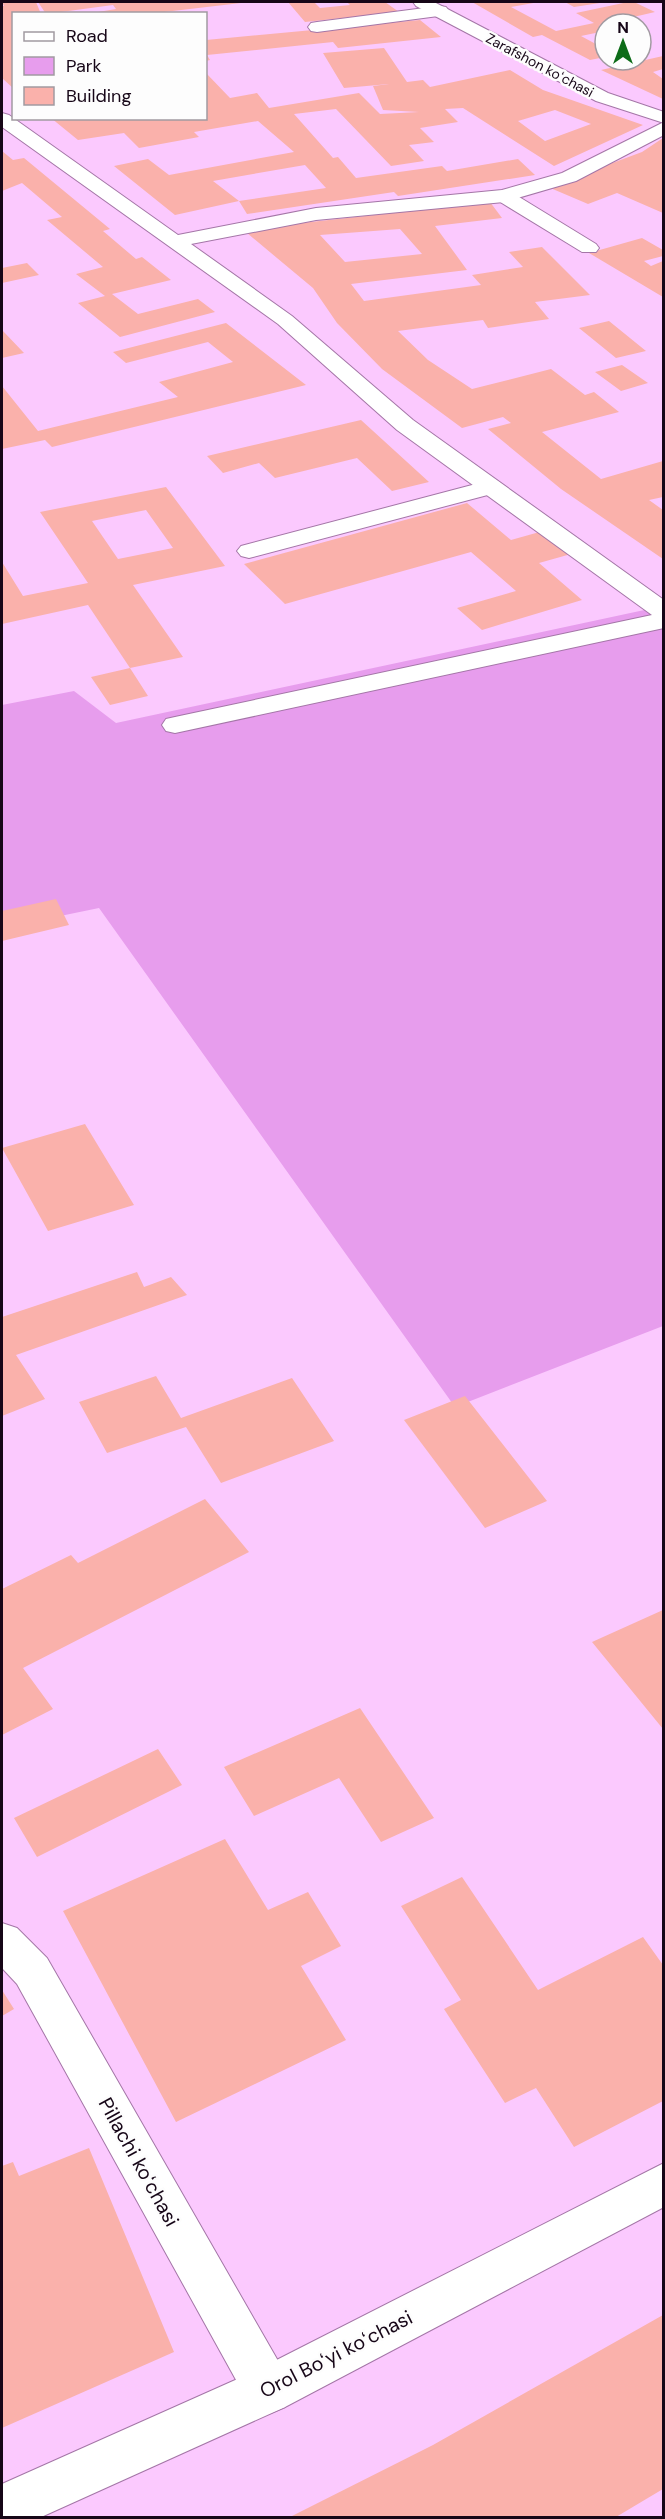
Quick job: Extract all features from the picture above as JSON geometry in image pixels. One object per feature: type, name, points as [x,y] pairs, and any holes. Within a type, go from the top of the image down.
[{"type":"street","name":"Zarafshon koʻchasi","points":[[422,2],[602,98],[663,117]]},
{"type":"street","points":[[317,27],[440,11]]},
{"type":"street","points":[[2,119],[285,320],[405,425],[663,612]]},
{"type":"street","points":[[176,241],[316,214],[504,196],[569,177],[663,127]]},
{"type":"street","points":[[504,196],[589,248]]},
{"type":"street","points":[[249,551],[491,487]]},
{"type":"street","points":[[175,725],[663,620]]},
{"type":"street","name":"Pillachi koʻchasi","points":[[2,1941],[32,1971],[268,2390]]},
{"type":"street","name":"Orol Boʻyi koʻchasi","points":[[2,2509],[268,2390],[663,2184]]},
{"type":"green space","points":[[663,606],[663,1326],[455,1407],[99,908],[2,928],[2,705],[74,691],[116,723]]},
{"type":"building","points":[[2,2],[36,2],[40,12],[12,12],[12,87],[2,78],[2,6],[4,6]]},
{"type":"building","points":[[38,2],[241,2],[164,12],[98,12],[116,9],[113,5],[45,12]]},
{"type":"building","points":[[288,2],[314,2],[320,8],[350,5],[347,2],[385,2],[399,12],[305,22]]},
{"type":"building","points":[[472,2],[539,2],[511,7],[556,31],[593,23],[593,34],[581,36],[593,42],[593,59],[590,60],[542,35],[533,37]]},
{"type":"building","points":[[565,2],[600,2],[600,3],[574,7]]},
{"type":"building","points":[[628,2],[634,2],[655,12],[593,12],[593,22],[576,13]]},
{"type":"building","points":[[420,20],[441,37],[338,48],[333,42],[207,55],[207,40]]},
{"type":"building","points":[[384,48],[407,82],[423,80],[430,87],[510,70],[543,90],[643,125],[554,166],[463,108],[445,109],[458,122],[420,128],[434,142],[409,145],[424,161],[391,166],[336,109],[294,114],[333,158],[338,157],[356,178],[442,166],[447,171],[518,159],[535,175],[398,196],[394,192],[247,214],[239,201],[175,215],[114,166],[148,159],[169,175],[294,152],[258,121],[194,132],[199,137],[139,148],[124,133],[78,140],[53,120],[207,120],[207,74],[230,98],[257,93],[269,108],[359,93],[380,114],[419,112],[383,110],[373,86],[389,84],[344,88],[323,53]],"holes":[[[555,110],[591,124],[545,141],[518,121]],[[305,165],[326,188],[239,201],[213,181]]]},
{"type":"building","points":[[663,56],[663,69],[653,72],[653,58]]},
{"type":"building","points":[[605,72],[653,72],[663,79],[663,99]]},
{"type":"building","points":[[663,138],[663,213],[617,193],[588,204],[548,187],[642,152]]},
{"type":"building","points":[[2,151],[13,160],[24,158],[110,229],[103,231],[136,259],[142,257],[171,280],[112,294],[138,314],[198,299],[215,312],[120,337],[78,303],[105,296],[76,274],[103,267],[47,220],[62,217],[22,183],[2,191]]},
{"type":"building","points":[[490,202],[502,218],[435,226],[467,270],[351,284],[364,301],[481,285],[472,275],[523,267],[509,252],[542,247],[590,295],[535,302],[549,319],[488,328],[483,320],[398,331],[428,360],[472,389],[551,369],[585,395],[594,392],[619,412],[542,432],[601,479],[663,461],[663,497],[649,500],[663,510],[663,559],[561,489],[488,429],[511,423],[503,417],[462,428],[382,369],[337,323],[313,288],[247,233],[275,226]],"holes":[[[400,229],[422,254],[345,262],[320,235]]]},
{"type":"building","points":[[642,238],[663,250],[663,256],[644,261],[651,266],[663,261],[663,297],[589,253]]},
{"type":"building","points":[[27,263],[39,275],[2,283],[2,268]]},
{"type":"building","points":[[609,321],[646,351],[616,358],[579,328]]},
{"type":"building","points":[[226,323],[306,385],[52,447],[45,440],[2,449],[2,386],[38,431],[178,397],[159,382],[233,362],[208,342],[126,363],[113,352]]},
{"type":"building","points":[[2,330],[24,353],[2,358]]},
{"type":"building","points":[[622,365],[648,383],[621,391],[595,372]]},
{"type":"building","points":[[361,420],[429,482],[392,491],[357,458],[275,478],[259,463],[223,473],[207,456]]},
{"type":"building","points":[[166,487],[225,566],[133,585],[183,657],[130,668],[88,605],[2,624],[2,562],[23,596],[88,583],[40,512]],"holes":[[[146,510],[173,548],[118,559],[92,521]]]},
{"type":"building","points":[[467,503],[511,540],[543,531],[571,554],[539,563],[582,600],[482,630],[457,608],[516,591],[471,552],[285,604],[244,564]]},
{"type":"building","points":[[130,668],[148,696],[110,705],[91,677]]},
{"type":"building","points":[[56,899],[69,925],[2,941],[2,911]]},
{"type":"building","points":[[85,1124],[134,1205],[48,1231],[2,1148]]},
{"type":"building","points":[[137,1272],[144,1287],[171,1277],[187,1295],[16,1355],[45,1399],[2,1416],[2,1317]]},
{"type":"building","points":[[156,1376],[181,1418],[292,1378],[334,1441],[221,1483],[186,1427],[107,1453],[79,1402]]},
{"type":"building","points":[[465,1396],[547,1501],[485,1528],[404,1420]]},
{"type":"building","points":[[205,1499],[249,1552],[23,1668],[53,1709],[2,1735],[2,1589],[71,1555],[78,1563]]},
{"type":"building","points":[[663,1610],[663,1729],[592,1642]]},
{"type":"building","points":[[360,1708],[434,1818],[381,1842],[339,1778],[254,1816],[224,1767]]},
{"type":"building","points":[[158,1749],[182,1785],[37,1857],[14,1818]]},
{"type":"building","points":[[225,1839],[268,1910],[308,1892],[341,1946],[301,1966],[346,2040],[176,2122],[63,1911]]},
{"type":"building","points":[[462,1877],[538,1990],[643,1937],[663,1965],[663,2101],[574,2147],[536,2088],[505,2103],[444,2009],[461,2000],[401,1906]]},
{"type":"building","points":[[2,1990],[14,2009],[2,2016]]},
{"type":"building","points":[[89,2148],[174,2352],[2,2428],[2,2166],[13,2162],[19,2176]]},
{"type":"building","points":[[663,2315],[663,2489],[616,2517],[290,2517],[433,2445]]}]
